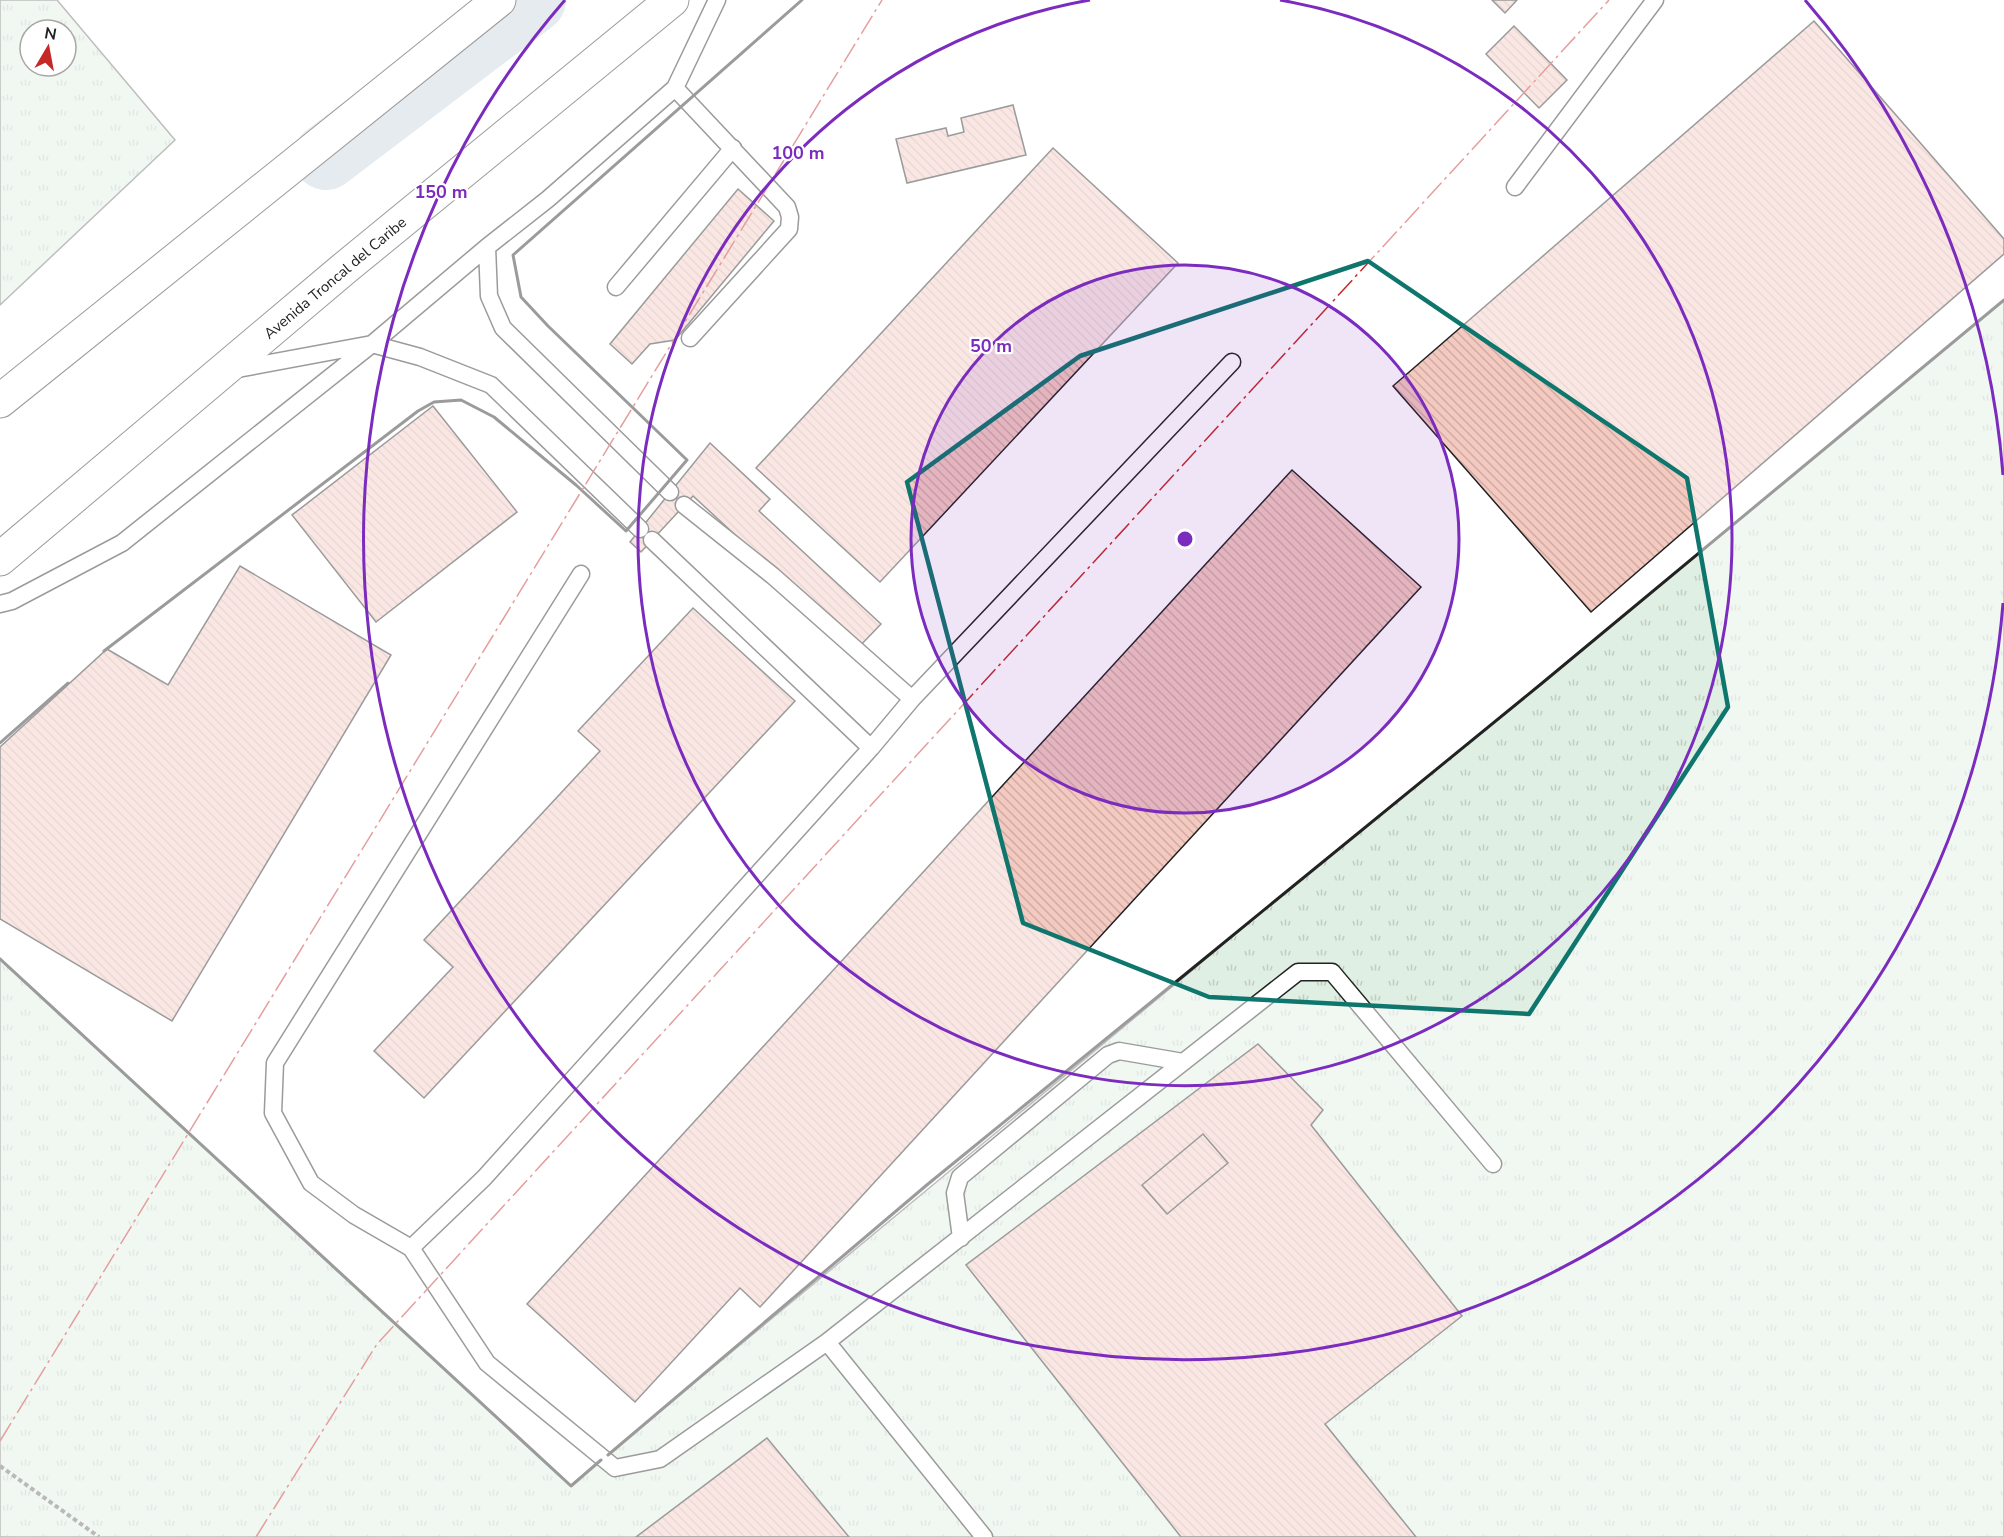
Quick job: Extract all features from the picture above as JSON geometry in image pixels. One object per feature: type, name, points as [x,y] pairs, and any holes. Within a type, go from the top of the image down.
[{"type":"highway","points":[[0,401],[499,0]]},
{"type":"highway","name":"Avenida Troncal del Caribe","points":[[0,559],[346,267],[672,0]]},
{"type":"lane","points":[[0,604],[12,602],[122,543],[372,344],[486,247],[548,199],[675,88],[717,0]]},
{"type":"lane","points":[[1515,187],[1655,0]]},
{"type":"lane","points":[[675,88],[787,207],[790,217],[789,229],[690,338]]},
{"type":"lane","points":[[616,287],[733,148]]},
{"type":"lane","points":[[486,247],[489,296],[503,328],[670,492]]},
{"type":"lane","points":[[224,372],[372,344],[420,357],[491,384],[646,535],[871,748]]},
{"type":"lane","points":[[411,1248],[484,1178],[871,748],[912,699],[1232,362]]},
{"type":"lane","points":[[684,505],[773,576],[912,699]]},
{"type":"lane","points":[[581,574],[275,1063],[273,1113],[311,1183],[354,1215],[411,1248],[488,1363],[615,1468],[660,1460],[827,1342],[1298,972],[1332,972],[1493,1164]]},
{"type":"lane","points":[[960,1238],[955,1193],[960,1177],[1108,1055],[1119,1051],[1184,1062]]},
{"type":"lane","points":[[827,1342],[984,1537]]},
{"type":"path","points":[[0,1467],[99,1537]]},
{"type":"highlighted area","points":[[1368,261],[1687,478],[1728,707],[1529,1014],[1209,997],[1023,923],[907,482],[1080,356]]},
{"type":"green space","points":[[0,0],[57,0],[72,18],[18,18],[18,78],[78,78],[78,25],[175,140],[0,305]]},
{"type":"green space","points":[[2004,300],[2004,1537],[0,1537],[0,958],[571,1485]]},
{"type":"building","points":[[1492,0],[1517,0],[1505,13]]},
{"type":"building","points":[[1814,21],[2004,239],[2004,254],[1591,612],[1393,386]]},
{"type":"building","points":[[1514,26],[1567,80],[1539,108],[1486,54]]},
{"type":"building","points":[[1013,105],[1026,155],[907,183],[896,139],[946,128],[948,136],[964,132],[961,118]]},
{"type":"building","points":[[1053,148],[1178,263],[880,582],[756,468]]},
{"type":"building","points":[[738,189],[774,221],[675,340],[650,344],[632,364],[610,344]]},
{"type":"building","points":[[433,406],[517,512],[376,622],[292,515]]},
{"type":"building","points":[[710,443],[770,499],[759,511],[881,624],[858,648],[693,496],[641,552],[630,542]]},
{"type":"building","points":[[1292,470],[1421,587],[760,1307],[740,1288],[635,1402],[527,1304]]},
{"type":"building","points":[[240,566],[391,655],[172,1021],[0,919],[0,747],[107,649],[168,685]]},
{"type":"building","points":[[693,608],[795,701],[424,1098],[374,1051],[453,967],[424,940],[600,751],[578,731]]},
{"type":"building","points":[[1258,1044],[1323,1110],[1311,1125],[1462,1316],[1325,1424],[1416,1537],[1181,1537],[966,1265]]},
{"type":"building","points":[[1203,1134],[1228,1163],[1167,1214],[1142,1185]]},
{"type":"building","points":[[767,1438],[849,1537],[636,1537]]},
{"type":"waterway","points":[[326,157],[533,0]]},
{"type":"wall","points":[[104,651],[418,411],[434,402],[461,400],[494,417],[576,485],[626,531],[687,460],[521,297],[513,255],[802,0]]},
{"type":"wall","points":[[608,1455],[928,1184],[1541,684],[2004,300]]},
{"type":"wall","points":[[0,743],[68,683]]},
{"type":"wall","points":[[0,959],[571,1486],[601,1460]]},
{"type":"power","points":[[0,1441],[882,0]]},
{"type":"power","points":[[256,1537],[377,1344],[1609,0]]}]
